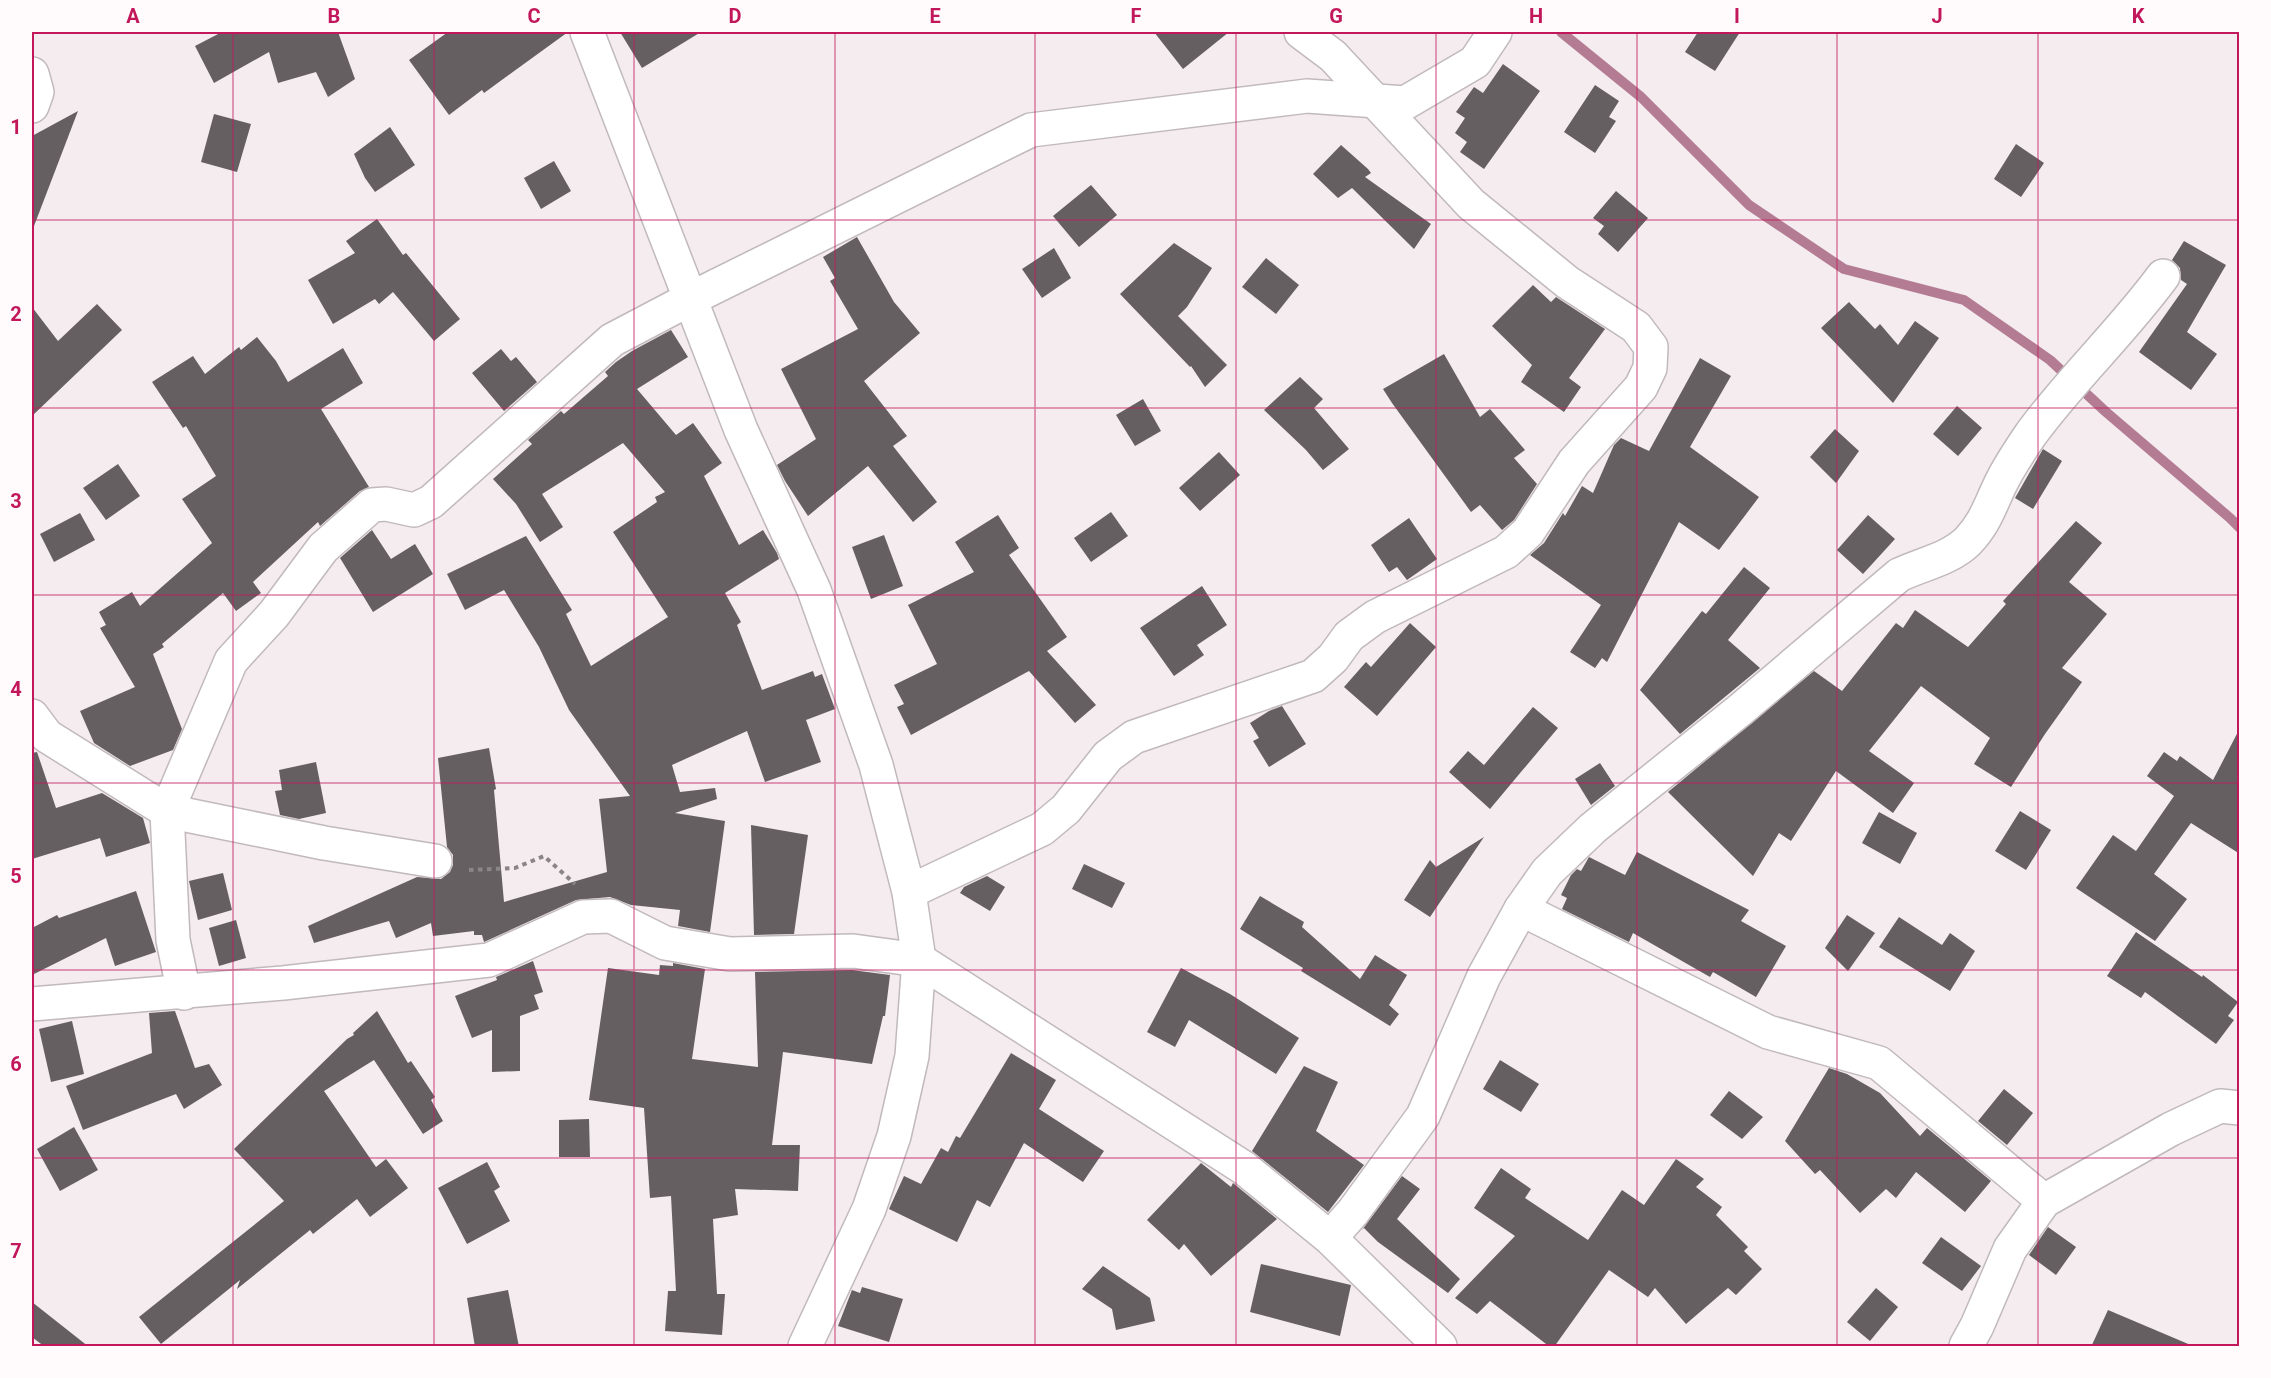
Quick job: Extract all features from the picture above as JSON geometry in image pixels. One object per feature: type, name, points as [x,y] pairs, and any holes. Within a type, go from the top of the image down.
[{"type":"street","points":[[587,32],[741,430],[814,590],[876,765],[909,892],[919,960],[912,1056],[894,1136],[869,1209],[805,1347]]},
{"type":"street","points":[[909,892],[1042,829],[1066,808],[1108,756],[1134,737],[1314,676],[1333,658],[1349,636],[1375,617],[1506,552],[1528,532],[1574,462],[1641,387],[1650,368],[1651,346],[1636,327],[1567,282],[1471,204],[1333,56],[1301,32]]},
{"type":"street","points":[[184,993],[173,940],[167,811],[231,661],[274,614],[323,548],[372,505],[386,504],[414,510],[431,502],[612,340],[690,298],[1031,130],[1307,96],[1405,103],[1475,62],[1495,32]]},
{"type":"street","points":[[32,74],[37,92],[32,106]]},
{"type":"street","points":[[1330,1238],[1353,1212],[1423,1116],[1484,976],[1521,909],[1547,872],[1593,828],[1740,710],[1899,575],[1944,558],[1968,541],[1989,514],[2000,484],[2029,436],[2065,390],[2145,301],[2163,276]]},
{"type":"street","points":[[32,716],[47,736],[167,811],[324,843],[435,861]]},
{"type":"street","points":[[1521,909],[1768,1032],[1879,1064],[2044,1201]]},
{"type":"street","points":[[32,1004],[184,993],[489,960],[583,917],[611,916],[665,943],[730,954],[853,951],[919,960],[1244,1168],[1330,1238],[1440,1347]]},
{"type":"street","points":[[1966,1347],[2010,1249],[2044,1201],[2171,1129],[2220,1106],[2240,1108]]},
{"type":"path","points":[[435,861],[463,870],[515,868],[544,856],[611,916]]},
{"type":"building","points":[[222,32],[338,32],[355,79],[328,97],[316,72],[278,83],[269,52],[214,83],[195,46]]},
{"type":"building","points":[[448,32],[568,32],[484,93],[482,90],[449,115],[409,60]]},
{"type":"building","points":[[620,32],[701,32],[642,68]]},
{"type":"building","points":[[1154,32],[1229,32],[1183,69]]},
{"type":"building","points":[[1698,32],[1740,32],[1715,71],[1685,52]]},
{"type":"building","points":[[1503,64],[1540,91],[1484,169],[1460,152],[1467,142],[1455,133],[1465,118],[1456,112],[1474,87],[1483,93]]},
{"type":"building","points":[[1595,85],[1619,101],[1609,117],[1616,121],[1595,153],[1564,132]]},
{"type":"building","points":[[78,111],[34,226],[32,226],[32,136]]},
{"type":"building","points":[[214,114],[251,124],[237,172],[201,162]]},
{"type":"building","points":[[390,127],[415,165],[375,192],[365,178],[354,154]]},
{"type":"building","points":[[2016,144],[2044,163],[2021,197],[1994,179]]},
{"type":"building","points":[[1341,145],[1371,173],[1365,177],[1431,224],[1414,249],[1352,188],[1338,198],[1313,174]]},
{"type":"building","points":[[554,161],[571,191],[541,209],[524,178]]},
{"type":"building","points":[[1091,185],[1117,215],[1079,247],[1053,216]]},
{"type":"building","points":[[1616,191],[1648,218],[1618,252],[1598,234],[1604,226],[1593,218]]},
{"type":"building","points":[[377,219],[403,255],[406,253],[460,319],[434,341],[393,292],[379,304],[375,299],[333,324],[308,280],[355,253],[346,241]]},
{"type":"building","points":[[857,237],[894,302],[920,333],[864,381],[907,436],[893,446],[937,502],[913,522],[868,466],[808,516],[777,465],[816,439],[781,369],[858,329],[830,281],[835,278],[823,257]]},
{"type":"building","points":[[2184,241],[2226,265],[2187,332],[2217,354],[2191,390],[2139,352],[2187,284],[2181,280],[2180,268],[2172,260]]},
{"type":"building","points":[[1174,243],[1212,268],[1187,307],[1178,316],[1227,365],[1205,387],[1191,366],[1120,294]]},
{"type":"building","points":[[1054,248],[1071,278],[1042,298],[1022,269]]},
{"type":"building","points":[[1266,258],[1299,285],[1276,314],[1242,287]]},
{"type":"building","points":[[1533,285],[1551,302],[1556,297],[1605,329],[1569,378],[1581,387],[1564,412],[1521,382],[1532,365],[1492,326]]},
{"type":"building","points":[[1849,302],[1875,329],[1880,324],[1898,345],[1915,321],[1939,338],[1893,403],[1821,328]]},
{"type":"building","points":[[97,304],[122,330],[32,416],[32,307],[58,341]]},
{"type":"building","points":[[671,330],[688,357],[637,389],[676,435],[693,423],[722,463],[704,476],[739,545],[763,530],[777,553],[779,559],[725,593],[741,622],[737,625],[762,690],[813,671],[815,677],[822,674],[835,709],[806,720],[821,762],[765,782],[747,731],[672,765],[680,792],[715,788],[717,799],[675,813],[725,821],[710,932],[678,926],[680,910],[631,905],[610,897],[576,900],[484,942],[482,935],[474,935],[474,931],[433,936],[431,923],[396,938],[389,921],[314,943],[308,926],[417,877],[441,879],[450,872],[453,855],[447,847],[438,758],[489,748],[496,789],[494,790],[504,902],[607,872],[599,799],[630,796],[569,710],[539,647],[504,590],[465,610],[447,574],[526,536],[572,610],[566,614],[591,666],[668,617],[613,532],[657,502],[655,497],[665,492],[623,443],[542,494],[563,527],[540,542],[516,504],[493,479],[532,444],[528,440],[561,411],[564,414],[608,376],[605,372],[616,362]]},
{"type":"building","points":[[257,337],[276,361],[288,382],[343,348],[363,383],[321,409],[369,487],[360,491],[320,526],[318,522],[253,582],[261,593],[236,611],[223,593],[162,644],[164,647],[153,654],[182,729],[173,750],[130,766],[94,743],[80,711],[135,687],[100,628],[106,625],[99,612],[132,592],[140,606],[212,543],[182,499],[216,476],[186,426],[183,428],[152,382],[193,356],[205,374],[239,347],[241,350]]},
{"type":"building","points":[[501,349],[511,361],[516,357],[537,382],[504,411],[472,373]]},
{"type":"building","points":[[1444,354],[1480,417],[1490,409],[1525,450],[1514,458],[1537,484],[1514,520],[1502,530],[1480,505],[1471,512],[1383,389]]},
{"type":"building","points":[[1700,358],[1731,376],[1690,447],[1759,497],[1719,550],[1679,522],[1607,662],[1602,658],[1595,668],[1570,652],[1601,605],[1530,555],[1544,543],[1563,513],[1565,516],[1582,486],[1593,493],[1614,445],[1621,438],[1649,451]]},
{"type":"building","points":[[1300,377],[1323,399],[1314,408],[1349,449],[1323,470],[1306,450],[1264,410]]},
{"type":"building","points":[[1143,399],[1161,431],[1135,446],[1116,415]]},
{"type":"building","points":[[1957,406],[1982,428],[1958,456],[1933,434]]},
{"type":"building","points":[[1835,429],[1859,451],[1836,483],[1810,457]]},
{"type":"building","points":[[2043,449],[2062,461],[2033,509],[2015,498]]},
{"type":"building","points":[[1219,452],[1240,475],[1200,511],[1179,488]]},
{"type":"building","points":[[118,464],[140,496],[106,520],[83,488]]},
{"type":"building","points":[[1111,512],[1128,536],[1091,562],[1074,538]]},
{"type":"building","points":[[80,513],[95,540],[54,562],[40,534]]},
{"type":"building","points":[[998,515],[1019,548],[1009,555],[1067,637],[1047,651],[1096,705],[1075,723],[1029,671],[911,735],[897,707],[904,704],[894,685],[937,664],[908,605],[974,572],[955,542]]},
{"type":"building","points":[[1868,515],[1895,539],[1863,574],[1837,550]]},
{"type":"building","points":[[1409,518],[1437,559],[1407,580],[1397,567],[1389,572],[1371,545]]},
{"type":"building","points":[[2076,521],[2102,543],[2069,582],[2107,614],[2062,668],[2082,682],[2011,787],[1974,764],[1990,738],[1921,686],[1869,751],[1914,783],[1893,813],[1836,771],[1791,841],[1779,833],[1753,876],[1668,792],[1814,671],[1842,691],[1896,623],[1903,628],[1915,610],[1968,647],[2006,604],[2003,601]]},
{"type":"building","points":[[372,530],[391,559],[415,544],[433,574],[373,612],[340,558]]},
{"type":"building","points":[[884,535],[903,586],[871,599],[852,547]]},
{"type":"building","points":[[1744,567],[1770,588],[1728,640],[1760,668],[1680,734],[1640,690],[1702,611],[1706,614]]},
{"type":"building","points":[[1202,586],[1227,625],[1197,645],[1204,655],[1174,676],[1140,628]]},
{"type":"building","points":[[1410,623],[1436,647],[1377,716],[1344,687],[1366,662],[1371,667]]},
{"type":"building","points":[[1282,706],[1306,744],[1269,767],[1253,741],[1259,738],[1250,723]]},
{"type":"building","points":[[1533,707],[1558,728],[1490,809],[1449,772],[1468,751],[1484,765]]},
{"type":"building","points":[[2240,728],[2240,854],[2191,823],[2154,874],[2187,899],[2155,941],[2076,888],[2113,835],[2136,851],[2174,796],[2147,776],[2164,752],[2177,761],[2180,756],[2213,780]]},
{"type":"building","points":[[37,752],[56,808],[102,793],[143,818],[150,843],[106,857],[100,838],[32,859],[32,753]]},
{"type":"building","points":[[316,762],[326,813],[299,819],[280,815],[275,791],[282,790],[279,770]]},
{"type":"building","points":[[1600,763],[1615,786],[1591,805],[1575,779]]},
{"type":"building","points":[[2020,811],[2051,830],[2026,870],[1995,851]]},
{"type":"building","points":[[1879,812],[1917,833],[1900,864],[1862,843]]},
{"type":"building","points":[[751,825],[808,835],[794,934],[754,935]]},
{"type":"building","points":[[1484,837],[1430,917],[1404,900],[1430,860],[1436,867]]},
{"type":"building","points":[[1637,852],[1749,910],[1741,921],[1786,946],[1756,997],[1713,972],[1710,977],[1633,933],[1629,942],[1562,909],[1567,898],[1561,895],[1571,875],[1577,869],[1581,871],[1589,857],[1625,875]]},
{"type":"building","points":[[1084,864],[1125,883],[1112,908],[1072,889]]},
{"type":"building","points":[[223,873],[232,910],[198,920],[189,881]]},
{"type":"building","points":[[987,876],[1005,887],[990,911],[960,893],[964,887]]},
{"type":"building","points":[[136,891],[156,952],[115,966],[106,938],[32,975],[32,928],[57,915],[59,918]]},
{"type":"building","points":[[1260,896],[1304,922],[1302,927],[1360,979],[1375,955],[1407,975],[1389,1005],[1399,1014],[1390,1026],[1301,971],[1303,968],[1240,929]]},
{"type":"building","points":[[1847,915],[1875,933],[1848,971],[1825,948]]},
{"type":"building","points":[[1899,917],[1942,945],[1950,933],[1975,951],[1950,991],[1879,947]]},
{"type":"building","points":[[236,920],[246,958],[219,966],[209,928]]},
{"type":"building","points":[[2136,932],[2202,977],[2203,975],[2238,1002],[2228,1016],[2234,1020],[2216,1044],[2145,992],[2141,998],[2107,976]]},
{"type":"building","points":[[533,961],[543,992],[534,995],[539,1009],[520,1016],[520,1071],[492,1072],[492,1030],[472,1038],[455,996],[497,980],[496,977]]},
{"type":"building","points":[[673,963],[705,969],[692,1059],[758,1067],[755,972],[852,970],[890,975],[885,1016],[883,1016],[872,1064],[783,1052],[772,1145],[800,1145],[798,1191],[735,1189],[738,1215],[713,1219],[717,1294],[725,1294],[722,1335],[665,1331],[668,1291],[676,1291],[671,1196],[650,1198],[644,1108],[589,1100],[608,968],[659,975],[660,965],[673,966]]},
{"type":"building","points":[[1181,968],[1230,994],[1299,1038],[1276,1074],[1189,1020],[1175,1047],[1147,1032]]},
{"type":"building","points":[[175,1011],[195,1068],[209,1064],[222,1085],[184,1109],[176,1094],[83,1130],[66,1086],[152,1053],[149,1013]]},
{"type":"building","points":[[377,1011],[408,1063],[411,1061],[435,1097],[431,1100],[443,1121],[423,1134],[374,1060],[324,1091],[376,1167],[386,1159],[408,1188],[370,1217],[357,1199],[313,1234],[310,1230],[237,1289],[240,1280],[161,1344],[139,1317],[284,1201],[234,1149]]},
{"type":"building","points":[[72,1021],[84,1074],[51,1082],[39,1029]]},
{"type":"building","points":[[1011,1053],[1056,1080],[1039,1109],[1104,1151],[1083,1182],[1024,1143],[990,1207],[977,1200],[957,1242],[889,1209],[904,1176],[921,1184],[941,1148],[948,1152],[956,1136],[960,1138]]},
{"type":"building","points":[[1500,1060],[1539,1084],[1521,1112],[1483,1089]]},
{"type":"building","points":[[1304,1066],[1338,1082],[1316,1131],[1364,1165],[1328,1212],[1252,1151]]},
{"type":"building","points":[[1829,1068],[1847,1074],[1880,1093],[1920,1136],[1927,1128],[1991,1181],[1965,1212],[1916,1172],[1896,1198],[1886,1189],[1860,1213],[1820,1170],[1815,1174],[1785,1141]]},
{"type":"building","points":[[2004,1089],[2033,1113],[2007,1145],[1978,1121]]},
{"type":"building","points":[[1729,1091],[1763,1117],[1742,1139],[1710,1115]]},
{"type":"building","points":[[589,1119],[590,1157],[559,1157],[559,1120]]},
{"type":"building","points":[[74,1127],[98,1170],[60,1191],[37,1149]]},
{"type":"building","points":[[1676,1159],[1704,1179],[1696,1187],[1722,1207],[1716,1215],[1748,1247],[1744,1251],[1762,1269],[1736,1295],[1728,1288],[1686,1324],[1655,1288],[1648,1297],[1609,1270],[1554,1347],[1550,1347],[1490,1301],[1477,1314],[1455,1298],[1515,1236],[1474,1208],[1501,1168],[1531,1189],[1525,1198],[1588,1240],[1622,1190],[1644,1205]]},
{"type":"building","points":[[487,1162],[500,1187],[494,1191],[510,1221],[467,1244],[438,1188]]},
{"type":"building","points":[[1201,1163],[1231,1187],[1233,1183],[1277,1219],[1211,1276],[1184,1244],[1179,1250],[1147,1220]]},
{"type":"building","points":[[1402,1176],[1420,1189],[1397,1219],[1460,1279],[1448,1293],[1378,1242],[1364,1228],[1362,1230]]},
{"type":"building","points":[[2048,1227],[2076,1247],[2056,1275],[2029,1255]]},
{"type":"building","points":[[1941,1237],[1981,1266],[1962,1291],[1922,1263]]},
{"type":"building","points":[[1261,1264],[1351,1285],[1340,1336],[1250,1312]]},
{"type":"building","points":[[1103,1266],[1150,1298],[1155,1321],[1116,1330],[1112,1309],[1082,1289]]},
{"type":"building","points":[[862,1287],[903,1299],[889,1342],[838,1326],[852,1290],[860,1293]]},
{"type":"building","points":[[1876,1288],[1898,1307],[1870,1341],[1847,1322]]},
{"type":"building","points":[[508,1290],[519,1347],[475,1347],[467,1298]]},
{"type":"building","points":[[32,1302],[89,1347],[45,1347],[32,1337]]},
{"type":"building","points":[[2108,1310],[2193,1346],[2193,1347],[2091,1347]]},
{"type":"waterway","points":[[1561,32],[1641,97],[1749,205],[1844,269],[1964,300],[2050,360],[2106,412],[2240,528]]}]
